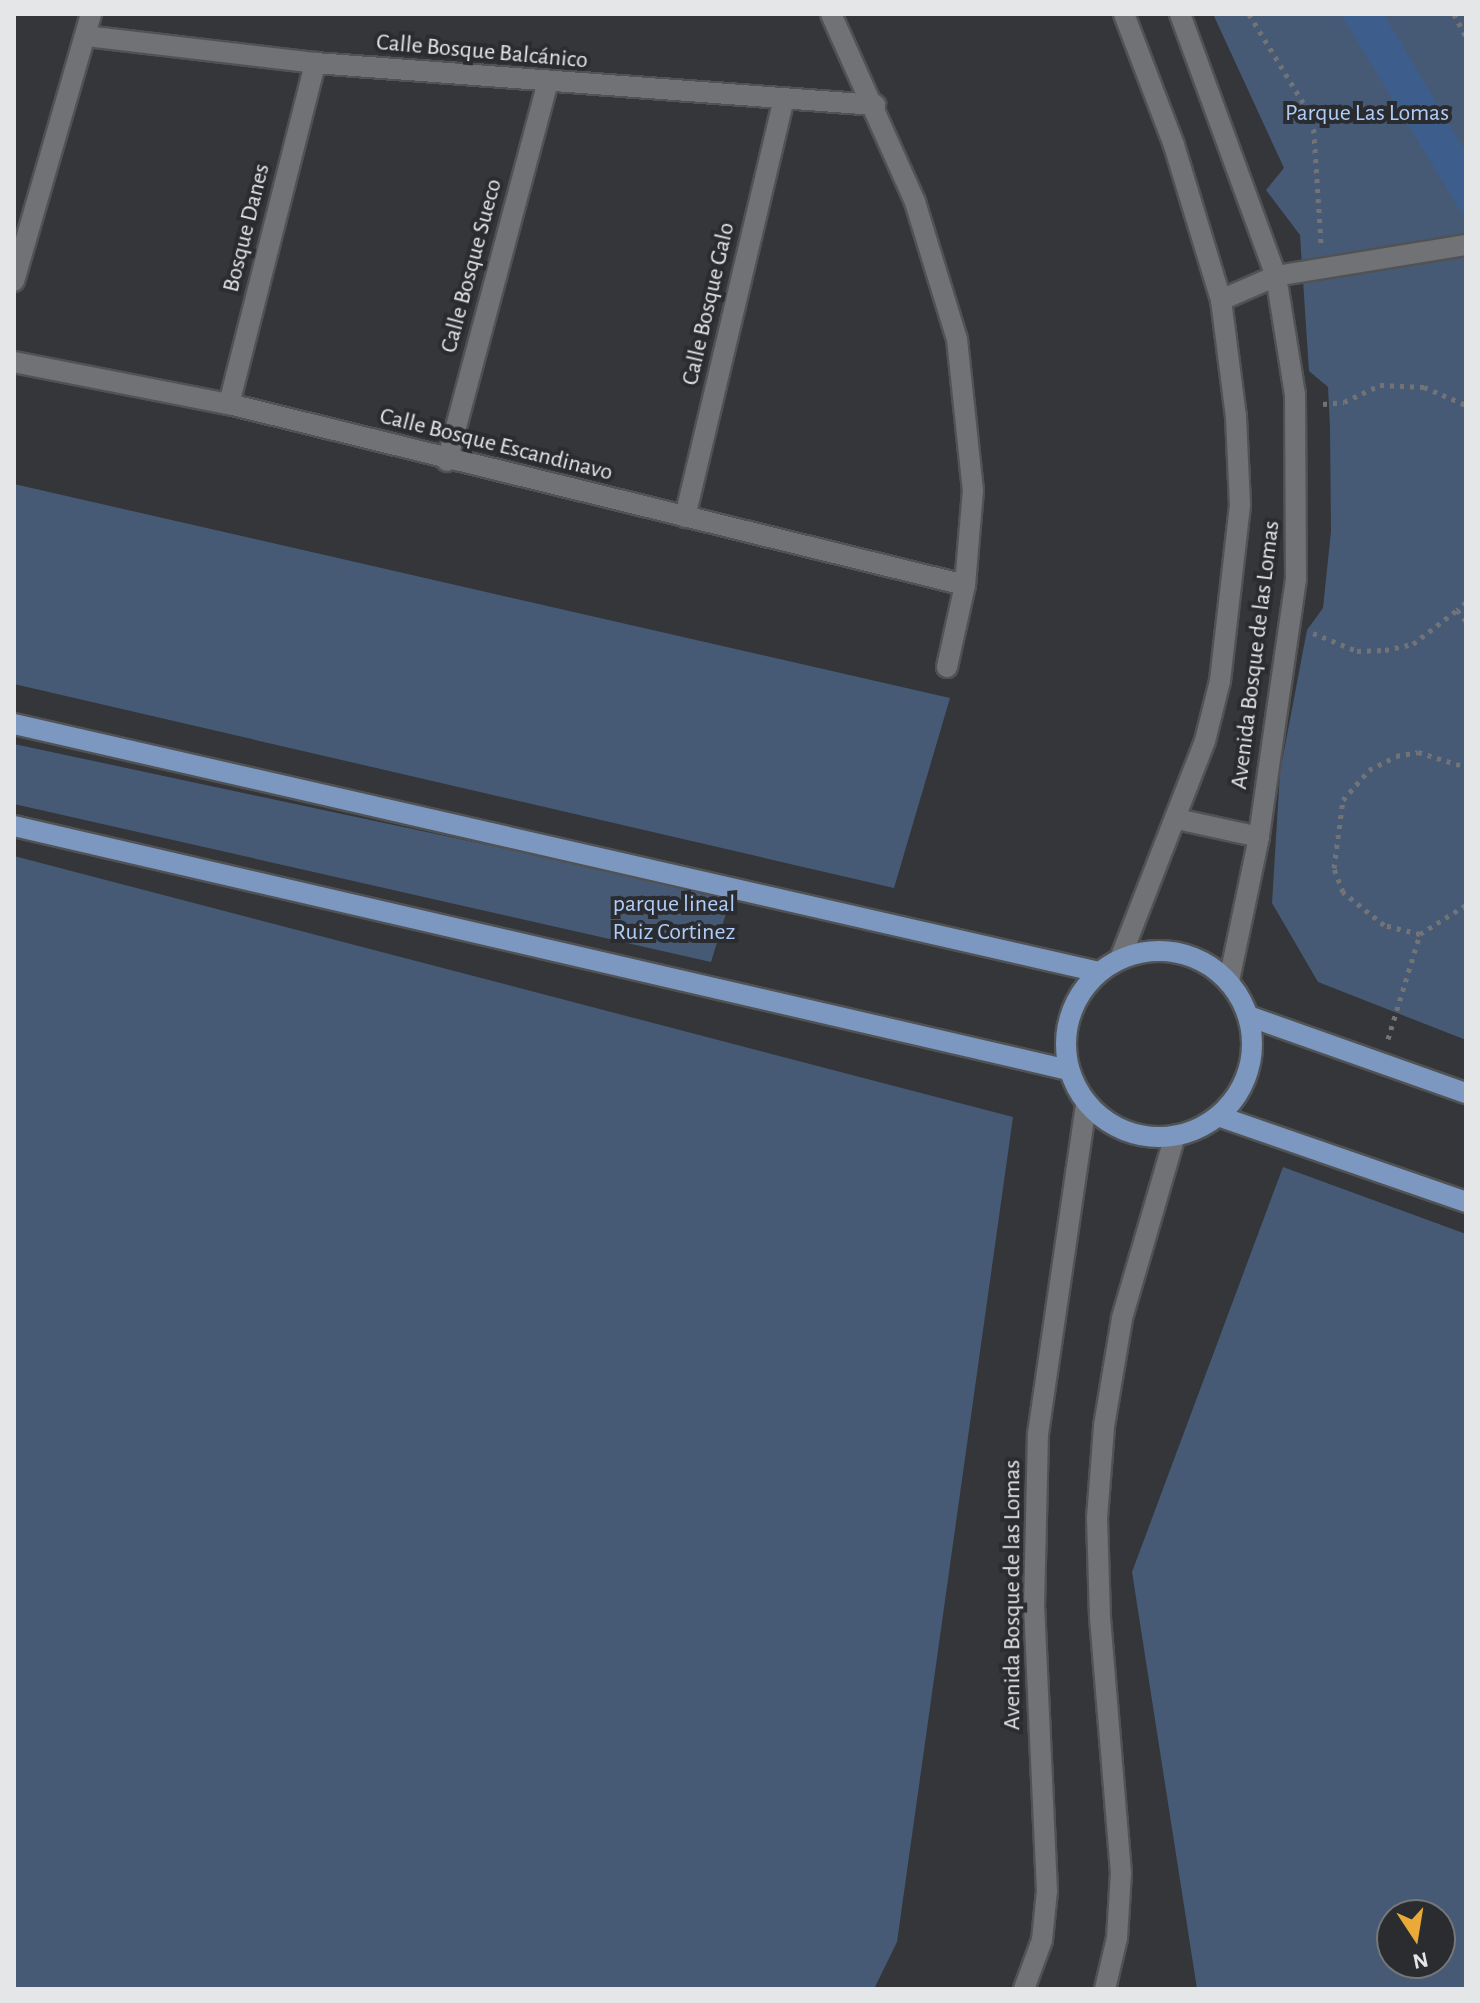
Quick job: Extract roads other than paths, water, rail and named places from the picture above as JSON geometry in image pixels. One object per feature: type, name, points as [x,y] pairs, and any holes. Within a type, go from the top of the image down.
[{"type":"main road","points":[[14,724],[1099,972]]},
{"type":"main road","points":[[14,826],[1068,1070]]},
{"type":"main road","points":[[1148,951],[1178,952],[1205,963],[1229,981],[1251,1017],[1252,1056],[1244,1083],[1218,1116],[1175,1136],[1143,1136],[1112,1125],[1086,1104],[1068,1070],[1065,1038],[1071,1012],[1099,972],[1120,959],[1148,951]]},
{"type":"main road","points":[[1251,1017],[1466,1093]]},
{"type":"main road","points":[[1218,1116],[1466,1202]]},
{"type":"street","points":[[14,281],[91,14]]},
{"type":"street","points":[[831,14],[875,105],[915,202],[957,339],[973,490],[965,585],[947,667]]},
{"type":"street","name":"Avenida Bosque de las Lomas","points":[[1120,959],[1177,819],[1220,681],[1240,505],[1236,417],[1221,300],[1174,145],[1124,14]]},
{"type":"street","name":"Avenida Bosque de las Lomas","points":[[1180,14],[1276,276],[1295,394],[1299,489],[1290,623],[1259,837],[1229,981]]},
{"type":"street","name":"Calle Bosque Balcánico","points":[[86,36],[315,63],[547,84],[783,102],[875,105]]},
{"type":"street","name":"Bosque Danes","points":[[229,404],[315,63]]},
{"type":"street","name":"Calle Bosque Sueco","points":[[447,461],[547,84]]},
{"type":"street","name":"Calle Bosque Galo","points":[[685,517],[783,102]]},
{"type":"street","points":[[1221,300],[1276,276],[1466,245]]},
{"type":"street","name":"Calle Bosque Escandinavo","points":[[14,362],[229,404],[447,461],[965,585]]},
{"type":"street","points":[[1177,819],[1259,837]]},
{"type":"street","name":"Avenida Bosque de las Lomas","points":[[1024,1989],[1042,1940],[1047,1891],[1034,1608],[1038,1434],[1086,1104]]},
{"type":"street","points":[[1105,1989],[1117,1938],[1121,1873],[1100,1603],[1097,1518],[1104,1426],[1122,1318],[1175,1136]]},
{"type":"park label","name":"Parque Las Lomas","points":[[1367,114]]},
{"type":"park label","name":"parque lineal Ruiz Cortinez","points":[[674,919]]}]
